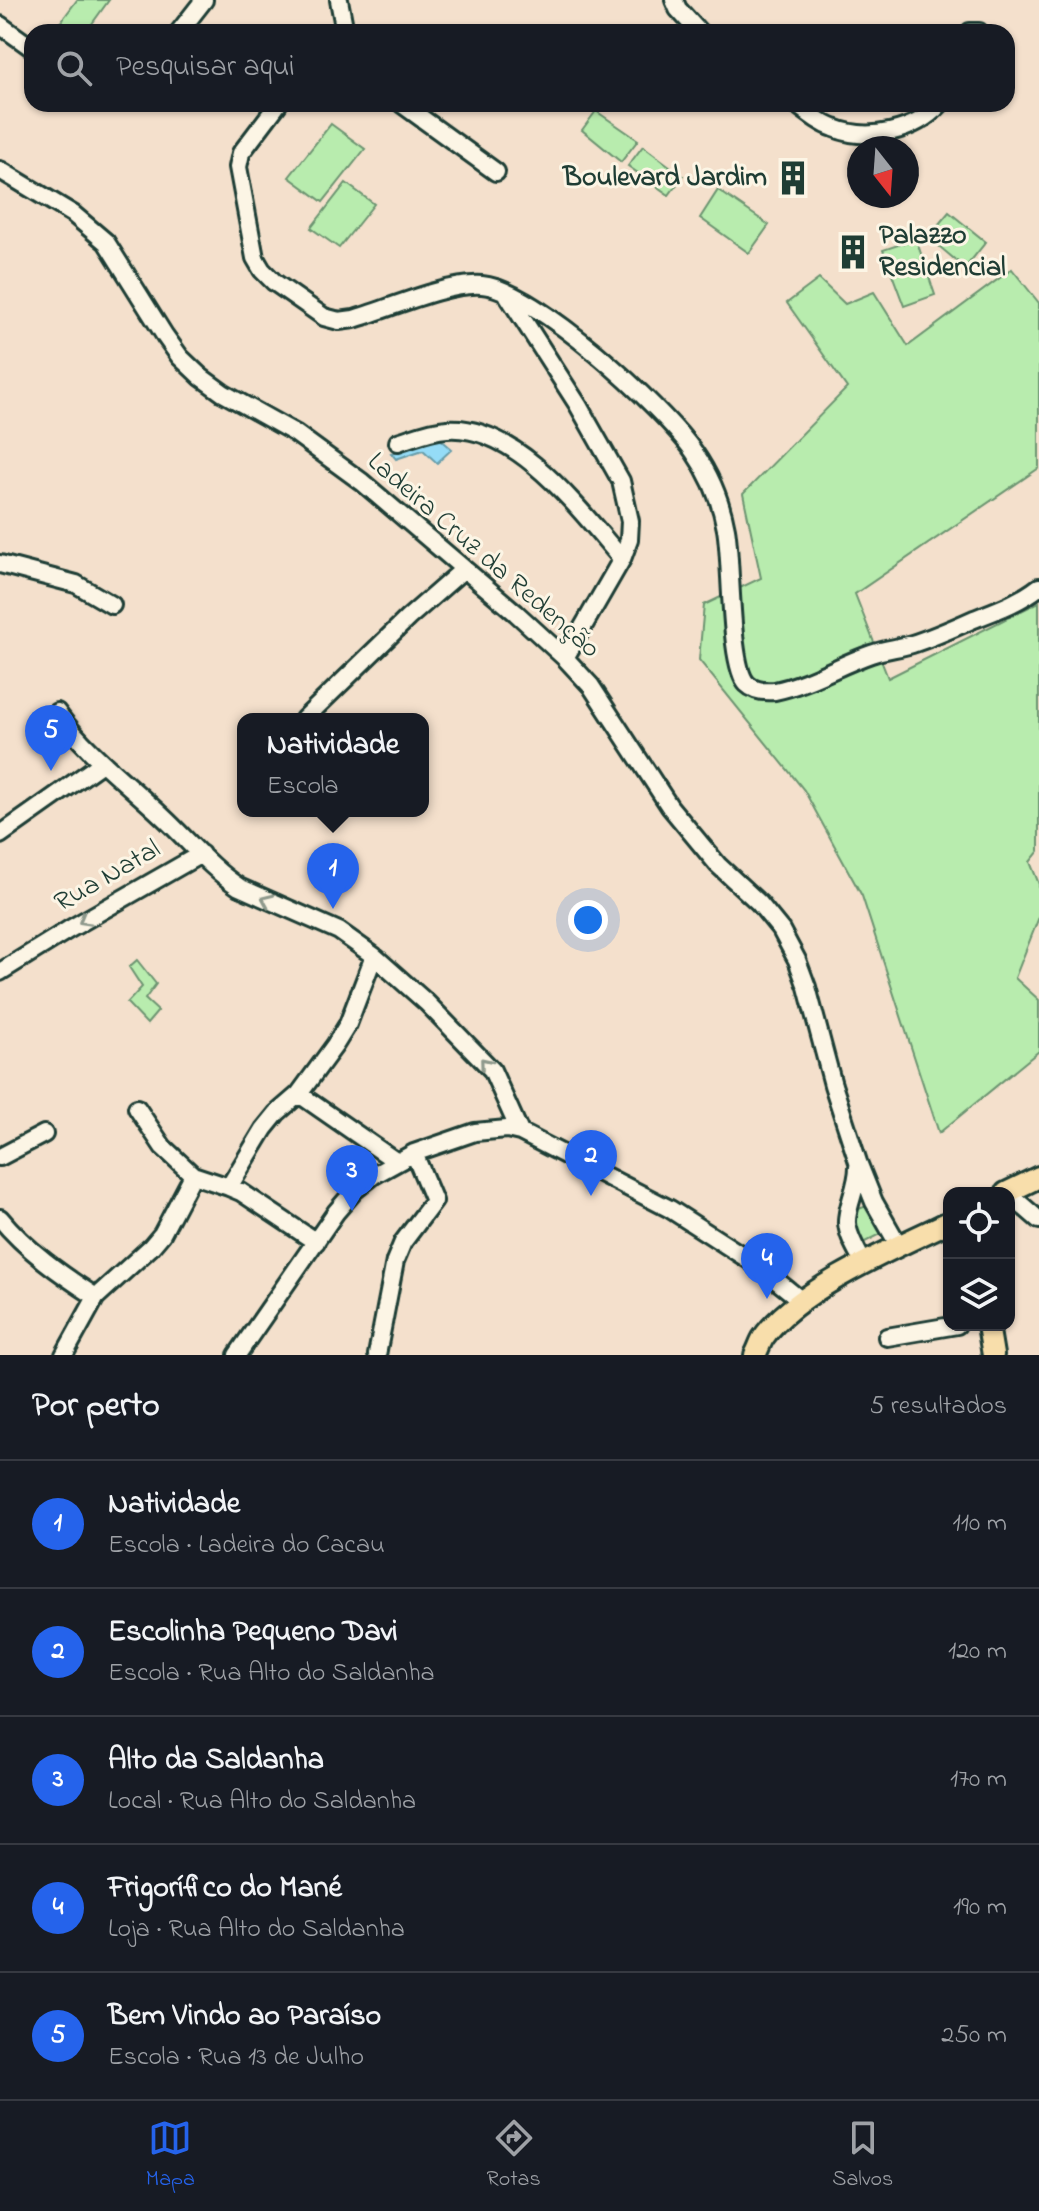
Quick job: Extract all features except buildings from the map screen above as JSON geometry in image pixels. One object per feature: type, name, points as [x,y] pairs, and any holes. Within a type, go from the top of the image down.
[{"type":"main road","points":[[1015,1189],[1039,1177]]},
{"type":"main road","points":[[755,1355],[763,1338],[802,1301],[864,1264],[943,1225]]},
{"type":"main road","points":[[989,1331],[993,1355]]},
{"type":"street","points":[[185,24],[204,0]]},
{"type":"street","points":[[339,0],[341,24]]},
{"type":"street","points":[[674,0],[691,24]]},
{"type":"street","points":[[0,25],[24,42]]},
{"type":"street","points":[[272,112],[241,153],[238,167],[255,258],[262,270],[324,317],[339,321],[467,285],[486,285],[505,292],[565,328],[649,402],[693,451],[709,477],[719,498],[726,529],[735,652],[746,684],[759,691],[774,691],[802,683],[873,653],[934,636],[1017,601],[1039,587]]},
{"type":"street","points":[[413,112],[496,172]]},
{"type":"street","points":[[808,112],[832,128],[870,135],[909,126],[931,112]]},
{"type":"street","name":"Ladeira Cruz da Redenção","points":[[0,170],[73,214],[106,242],[165,336],[180,357],[201,377],[327,455],[464,569],[565,658],[591,686],[678,818],[781,930],[807,987],[833,1085],[858,1162],[874,1202],[899,1246]]},
{"type":"street","points":[[505,292],[578,405],[621,481],[630,521],[629,540],[622,559],[565,658]]},
{"type":"street","points":[[398,442],[449,429],[474,432],[505,445],[535,465],[562,490],[622,559]]},
{"type":"street","points":[[0,564],[76,584],[112,605]]},
{"type":"street","points":[[310,713],[408,618],[464,569]]},
{"type":"street","points":[[57,712],[82,744],[226,878],[239,887],[339,931],[374,956],[427,1003],[492,1070],[520,1132]]},
{"type":"street","points":[[0,835],[102,763]]},
{"type":"street","name":"Rua Natal","points":[[0,972],[201,854]]},
{"type":"street","points":[[229,1187],[264,1129],[299,1094],[348,1024],[374,956]]},
{"type":"street","points":[[299,1094],[397,1162]]},
{"type":"street","points":[[137,1108],[163,1147],[193,1175],[241,1192],[316,1242]]},
{"type":"street","points":[[237,1355],[355,1190],[374,1175],[414,1153],[475,1132],[507,1129],[520,1132],[670,1209],[757,1265],[802,1301]]},
{"type":"street","points":[[0,1157],[44,1134]]},
{"type":"street","points":[[377,1355],[395,1261],[403,1242],[434,1201],[414,1153]]},
{"type":"street","name":"Ladeira Cruz da Redenção","points":[[858,1162],[858,1180],[846,1222],[864,1264]]},
{"type":"street","points":[[64,1355],[96,1297],[162,1234],[193,1175]]},
{"type":"street","points":[[848,1212],[862,1200],[874,1202]]},
{"type":"street","points":[[1015,1200],[1039,1220]]},
{"type":"street","points":[[0,1218],[13,1233],[69,1280],[96,1297]]},
{"type":"street","points":[[887,1337],[943,1327]]},
{"type":"green space","points":[[77,0],[109,0],[92,24],[59,24]]},
{"type":"green space","points":[[597,112],[638,140],[621,162],[582,130]]},
{"type":"green space","points":[[331,124],[365,149],[323,202],[289,177]]},
{"type":"green space","points":[[643,146],[683,176],[669,195],[628,166]]},
{"type":"green space","points":[[346,183],[374,204],[339,248],[311,228]]},
{"type":"green space","points":[[718,190],[769,225],[749,253],[700,218]]},
{"type":"green space","points":[[949,212],[986,242],[965,268],[928,237]]},
{"type":"green space","points":[[916,239],[935,295],[904,306],[883,250]]},
{"type":"green space","points":[[1012,269],[1039,303],[1039,468],[855,594],[888,678],[1039,602],[1039,851],[1030,862],[1039,884],[1039,917],[1015,978],[1039,1000],[1039,1051],[939,1133],[862,896],[804,790],[699,660],[704,605],[761,578],[743,494],[847,388],[787,303],[819,279],[845,304],[874,292],[908,346]]},
{"type":"green space","points":[[137,960],[156,984],[145,999],[158,1011],[147,1024],[127,1003],[142,987],[129,967]]},
{"type":"green space","points":[[870,1207],[883,1233],[863,1243],[851,1221],[856,1210]]},
{"type":"water","points":[[438,437],[452,449],[437,463],[423,450],[396,459],[391,453]]},
{"type":"place","name":"Boulevard Jardim","points":[[793,178]]},
{"type":"place","name":"Palazzo Residencial","points":[[853,252]]},
{"type":"place","name":"Bem Vindo ao Paraíso","points":[[51,771]]},
{"type":"place","name":"Natividade","points":[[333,909]]},
{"type":"place","name":"Escolinha Pequeno Davi","points":[[591,1196]]},
{"type":"place","name":"Alto da Saldanha","points":[[352,1211]]},
{"type":"place","name":"Frigorífico do Mané","points":[[767,1299]]}]
